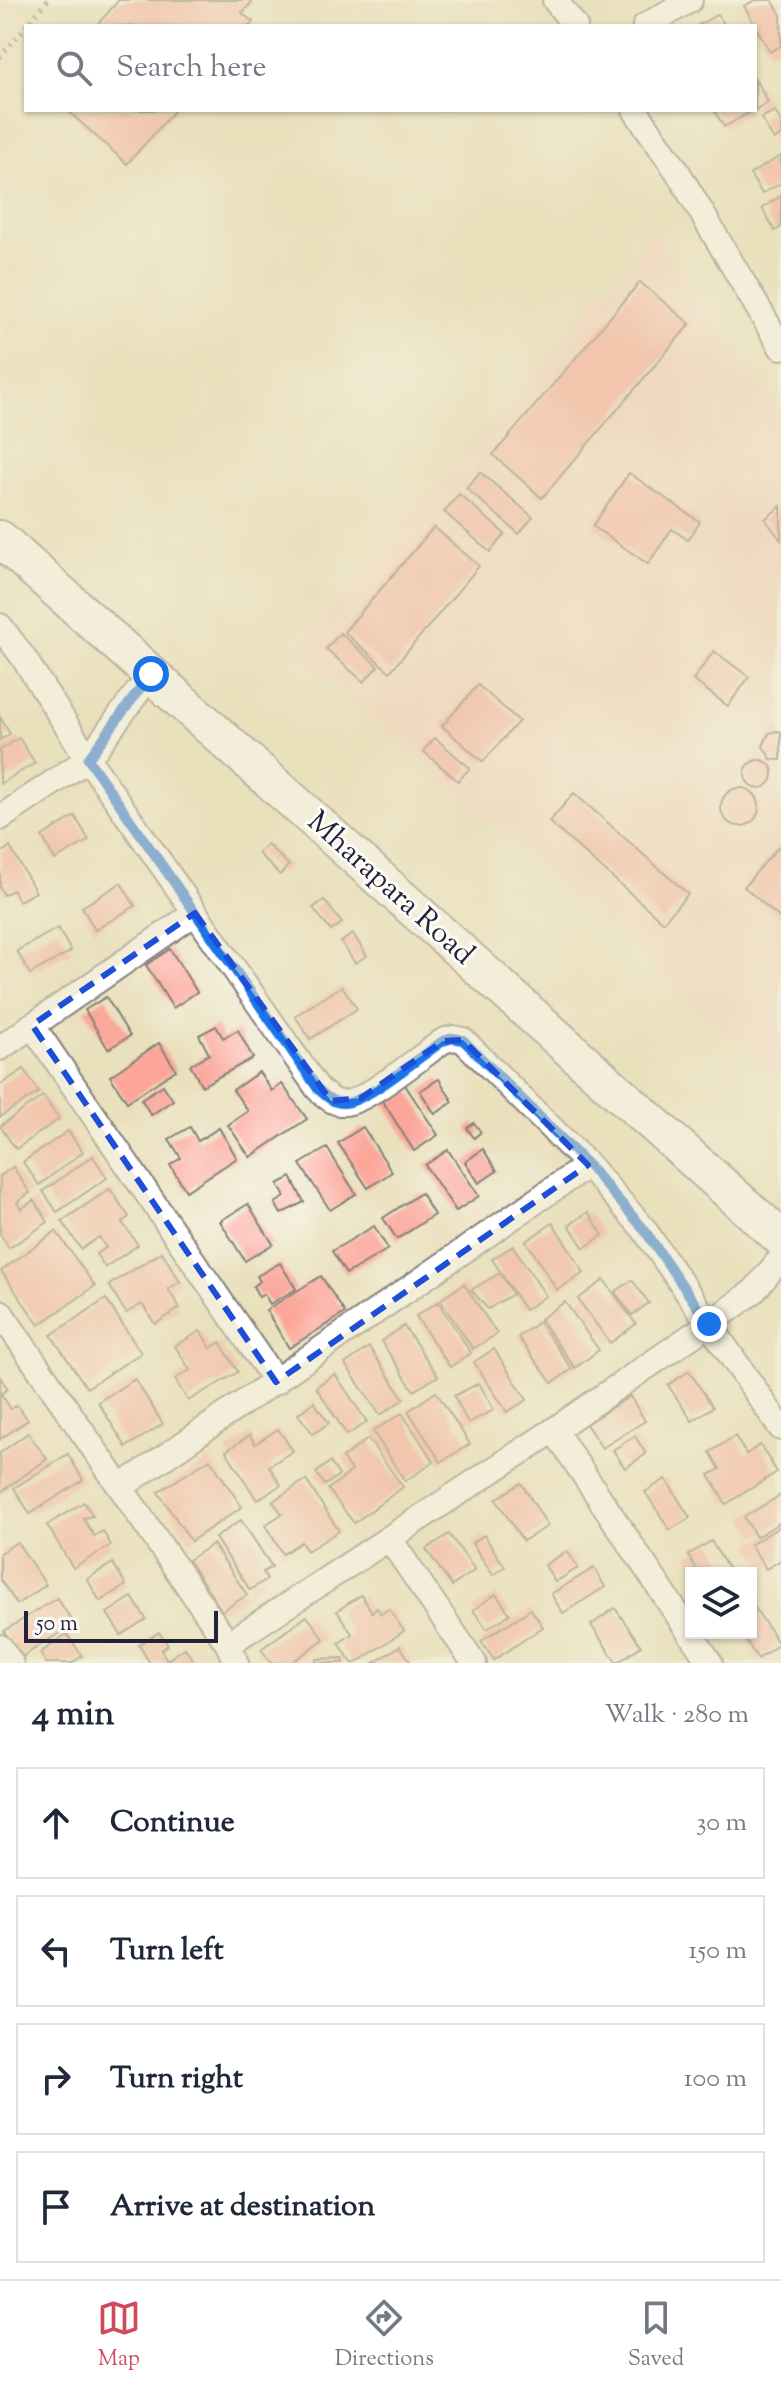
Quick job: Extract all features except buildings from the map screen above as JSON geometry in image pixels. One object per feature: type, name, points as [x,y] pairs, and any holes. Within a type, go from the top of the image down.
[{"type":"main road","name":"Mharapara Road","points":[[0,539],[781,1238]]},
{"type":"street","points":[[555,0],[573,24]]},
{"type":"street","points":[[648,24],[690,0]]},
{"type":"street","points":[[636,112],[677,171],[781,347]]},
{"type":"street","points":[[0,626],[88,759],[318,1089],[331,1101],[345,1103],[361,1098],[443,1041],[453,1038],[463,1040],[588,1165],[643,1228],[781,1428]]},
{"type":"street","points":[[0,818],[88,759],[151,674]]},
{"type":"street","points":[[0,1048],[195,913]]},
{"type":"street","points":[[32,1025],[276,1382]]},
{"type":"street","points":[[121,1487],[588,1165]]},
{"type":"street","points":[[0,1312],[232,1654],[389,1538],[709,1324],[754,1291],[781,1258]]},
{"type":"street","points":[[554,1430],[710,1663]]},
{"type":"street","points":[[389,1538],[474,1663]]},
{"type":"street","points":[[0,1647],[11,1663]]},
{"type":"path","points":[[28,24],[48,0]]},
{"type":"path","points":[[0,57],[24,28]]},
{"type":"highlighted area","points":[[195,913],[331,1101],[361,1098],[443,1041],[463,1040],[588,1165],[276,1382],[32,1025]]},
{"type":"shaded area","points":[[654,233],[781,412],[781,800],[778,803],[781,806],[781,1078],[294,650]]},
{"type":"route","points":[[151,674],[88,759],[318,1089],[331,1101],[345,1103],[361,1098],[443,1041],[453,1038],[463,1040],[588,1165],[643,1228],[709,1324]]}]
